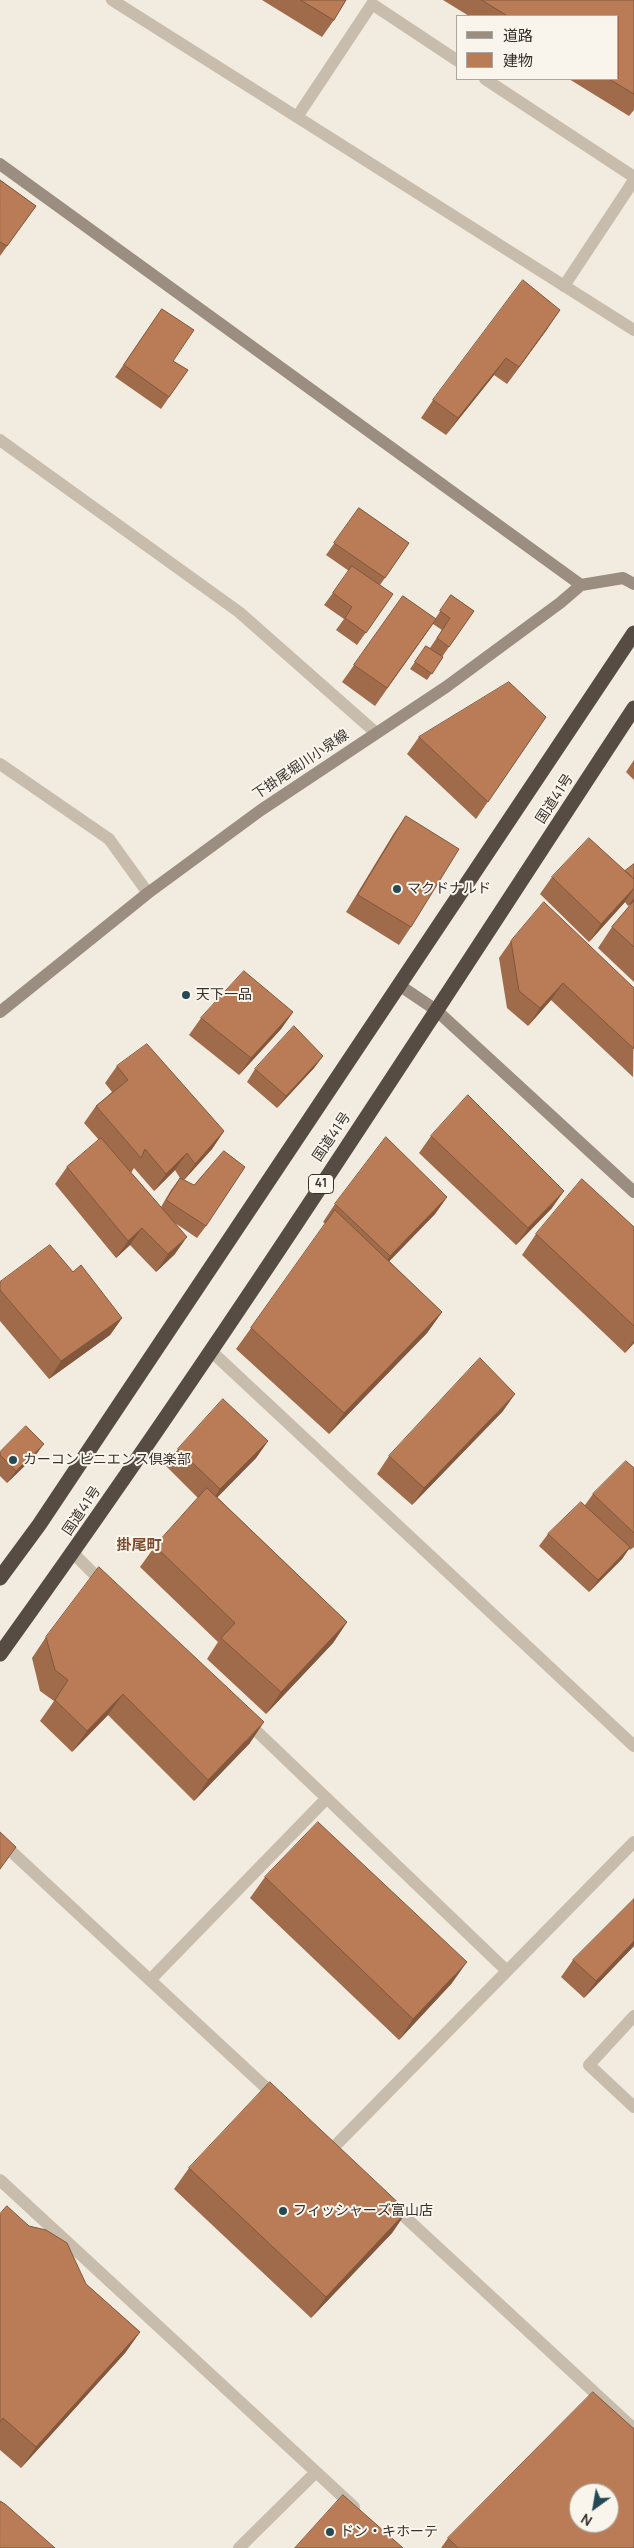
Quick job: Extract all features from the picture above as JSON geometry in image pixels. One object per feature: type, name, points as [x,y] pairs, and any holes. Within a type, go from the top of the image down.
[{"type":"highway","name":"国道41号","points":[[0,1578],[39,1525],[634,633]]},
{"type":"highway","name":"国道41号","points":[[0,1654],[73,1553],[210,1351],[634,708]]},
{"type":"street","points":[[112,0],[634,330]]},
{"type":"street","points":[[297,117],[372,4],[456,60]]},
{"type":"street","points":[[487,80],[634,177]]},
{"type":"street","points":[[0,164],[581,585]]},
{"type":"street","points":[[564,286],[634,180]]},
{"type":"street","points":[[0,440],[238,612],[375,732]]},
{"type":"street","name":"下掛尾堀川小泉線","points":[[0,1012],[148,893],[261,810],[375,732],[446,687],[516,636],[581,585],[623,578],[634,584]]},
{"type":"street","points":[[0,764],[109,839],[148,893]]},
{"type":"street","points":[[399,985],[436,1010],[634,1192]]},
{"type":"street","points":[[210,1351],[634,1746]]},
{"type":"street","points":[[73,1553],[116,1596]]},
{"type":"street","points":[[235,1711],[507,1971]]},
{"type":"street","points":[[150,1980],[326,1799]]},
{"type":"street","points":[[0,1841],[288,2108]]},
{"type":"street","points":[[332,2149],[634,1842]]},
{"type":"street","points":[[634,2016],[589,2065],[634,2107]]},
{"type":"street","points":[[0,2180],[364,2516]]},
{"type":"street","points":[[382,2196],[634,2429]]},
{"type":"street","points":[[239,2548],[316,2472]]},
{"type":"building","points":[[301,0],[346,0],[334,20]]},
{"type":"building","points":[[482,0],[634,0],[634,94],[611,80],[619,80],[619,15],[506,15]]},
{"type":"building","points":[[0,180],[36,206],[7,246],[0,242]]},
{"type":"building","points":[[523,280],[560,310],[519,367],[506,358],[458,418],[433,400]]},
{"type":"building","points":[[162,309],[194,330],[173,361],[188,370],[169,397],[124,365]]},
{"type":"building","points":[[359,508],[409,543],[385,578],[334,543]]},
{"type":"building","points":[[352,566],[393,594],[366,633],[345,618],[352,607],[333,593]]},
{"type":"building","points":[[451,595],[474,611],[449,647],[437,638],[450,618],[440,611]]},
{"type":"building","points":[[403,596],[436,619],[387,688],[354,665]]},
{"type":"building","points":[[426,646],[443,657],[432,674],[415,662]]},
{"type":"building","points":[[509,682],[546,717],[488,802],[419,737]]},
{"type":"building","name":"マクドナルド","points":[[406,816],[459,849],[411,927],[358,895]]},
{"type":"building","points":[[589,838],[634,879],[634,888],[601,924],[552,877]]},
{"type":"building","points":[[634,864],[634,879],[625,871]]},
{"type":"building","points":[[634,901],[634,947],[612,927]]},
{"type":"building","points":[[544,902],[634,988],[634,1049],[563,983],[540,1008],[519,991],[511,941]]},
{"type":"building","points":[[244,971],[293,1012],[251,1058],[201,1018]]},
{"type":"building","points":[[294,1026],[323,1056],[286,1096],[255,1069]]},
{"type":"building","points":[[147,1044],[224,1131],[195,1164],[187,1153],[166,1174],[145,1149],[141,1158],[96,1106],[128,1080],[117,1066]]},
{"type":"building","points":[[468,1095],[564,1191],[528,1228],[431,1136]]},
{"type":"building","points":[[386,1137],[447,1197],[390,1256],[335,1204]]},
{"type":"building","points":[[101,1138],[187,1237],[168,1254],[142,1228],[128,1241],[67,1167]]},
{"type":"building","points":[[224,1151],[245,1167],[206,1226],[166,1200],[180,1178],[194,1185]]},
{"type":"building","points":[[582,1179],[634,1227],[634,1326],[536,1234]]},
{"type":"building","points":[[335,1210],[442,1312],[344,1413],[251,1328]]},
{"type":"building","points":[[50,1245],[73,1272],[81,1265],[122,1318],[61,1361],[0,1290],[0,1282]]},
{"type":"building","points":[[480,1358],[515,1394],[424,1488],[389,1456]]},
{"type":"building","points":[[223,1399],[268,1441],[220,1489],[178,1449]]},
{"type":"building","points":[[26,1426],[44,1444],[16,1471],[0,1455],[0,1452]]},
{"type":"building","points":[[626,1461],[634,1468],[634,1533],[593,1494]]},
{"type":"building","points":[[207,1488],[347,1622],[281,1692],[221,1638],[235,1623],[155,1546]]},
{"type":"building","points":[[581,1502],[630,1547],[598,1580],[548,1534]]},
{"type":"building","points":[[99,1567],[264,1722],[208,1780],[123,1694],[87,1731],[55,1700],[68,1680],[55,1670],[46,1637]]},
{"type":"building","points":[[318,1822],[467,1962],[413,2019],[265,1877]]},
{"type":"building","points":[[0,1832],[16,1847],[0,1869]]},
{"type":"building","points":[[634,1899],[634,1941],[596,1981],[573,1960]]},
{"type":"building","name":"フィッシャーズ富山店","points":[[270,2082],[407,2211],[326,2297],[189,2168]]},
{"type":"building","points":[[7,2206],[29,2226],[46,2230],[67,2243],[86,2284],[140,2332],[36,2447],[3,2418],[0,2422],[0,2214]]},
{"type":"building","points":[[593,2392],[634,2429],[634,2548],[458,2548],[448,2538]]},
{"type":"building","points":[[343,2495],[403,2548],[295,2548]]},
{"type":"building","points":[[0,2501],[5,2504],[55,2548],[0,2548]]},
{"type":"place","name":"マクドナルド","points":[[397,889]]},
{"type":"place","name":"天下一品","points":[[186,995]]},
{"type":"place","name":"カーコンビニエンス倶楽部","points":[[13,1460]]},
{"type":"place","name":"フィッシャーズ富山店","points":[[283,2211]]},
{"type":"place","name":"ドン・キホーテ","points":[[330,2532]]},
{"type":"district","name":"掛尾町","points":[[139,1546]]}]
